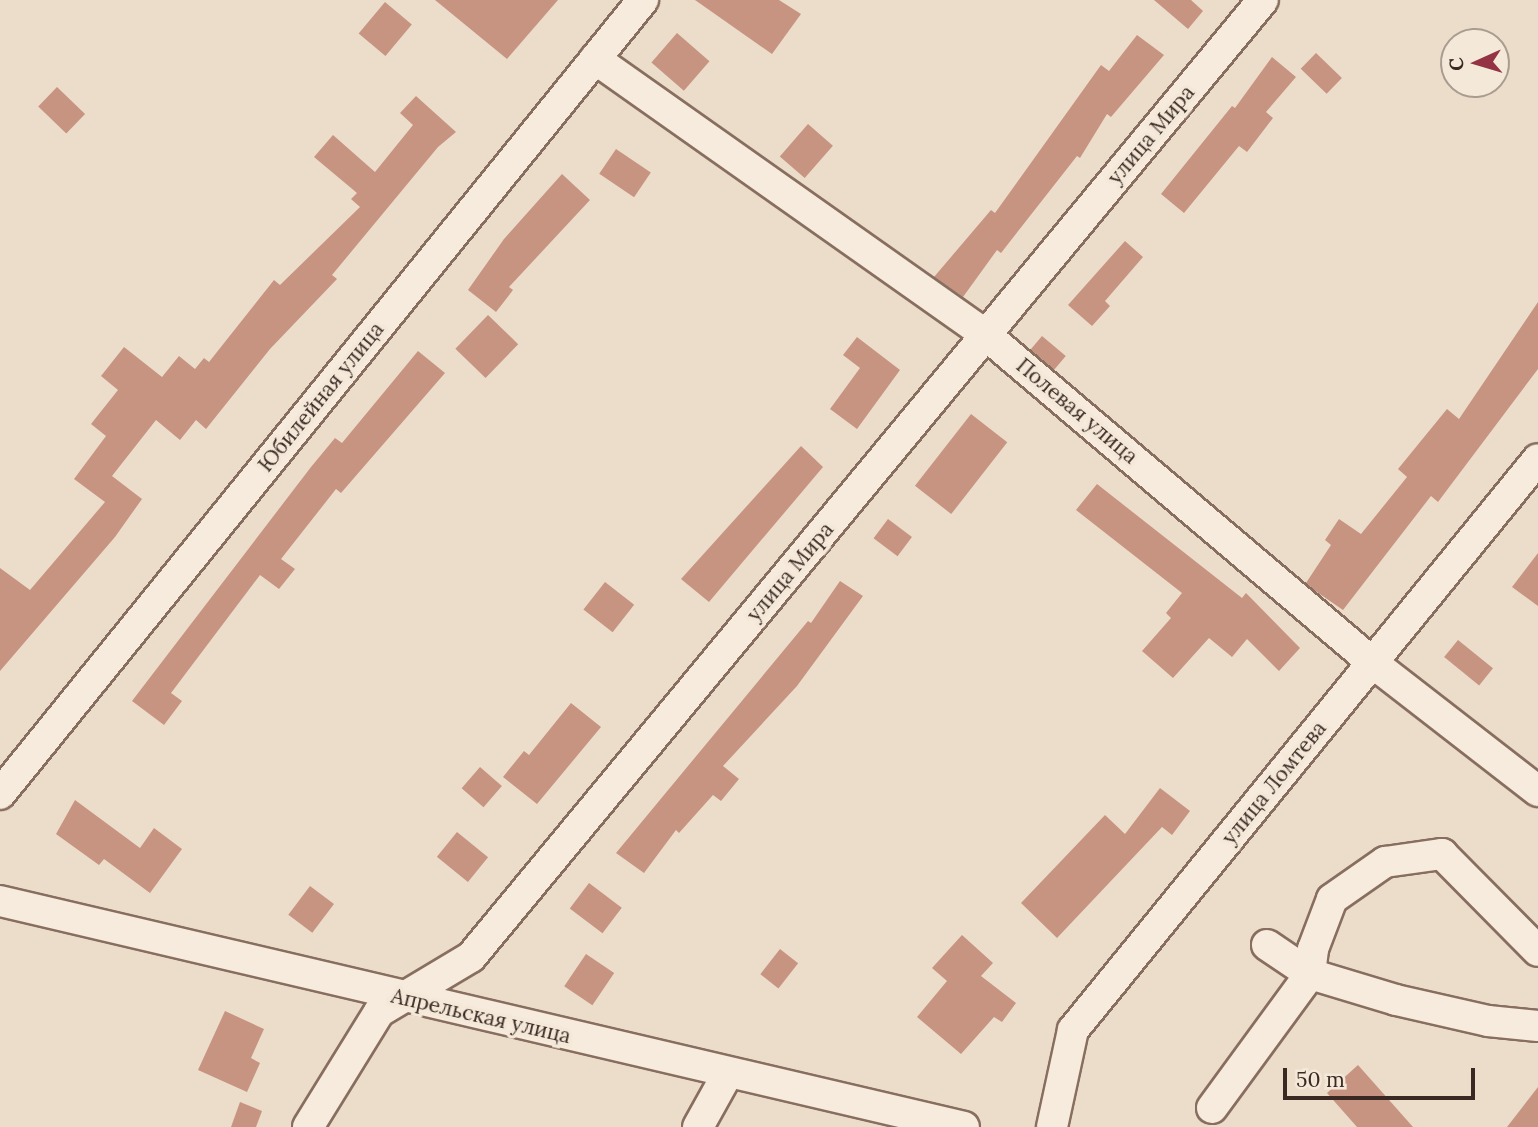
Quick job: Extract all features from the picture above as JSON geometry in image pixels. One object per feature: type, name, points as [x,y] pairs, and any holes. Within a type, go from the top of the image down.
[{"type":"street","name":"Юбилейная улица","points":[[0,794],[643,0]]},
{"type":"street","name":"улица Мира","points":[[308,1127],[379,1012],[408,999],[471,957],[1263,0]]},
{"type":"street","name":"Полевая улица","points":[[595,59],[986,335],[1373,663],[1538,791]]},
{"type":"street","name":"улица Ломтева","points":[[1052,1127],[1073,1030],[1538,459]]},
{"type":"street","points":[[1212,1108],[1310,974],[1313,949],[1332,899],[1385,862],[1443,854],[1538,951]]},
{"type":"street","name":"Апрельская улица","points":[[0,901],[408,999],[964,1127]]},
{"type":"street","points":[[1267,945],[1310,974],[1488,1021],[1538,1026]]},
{"type":"street","points":[[698,1127],[729,1073]]},
{"type":"building","points":[[435,0],[558,0],[507,59]]},
{"type":"building","points":[[695,0],[779,0],[801,14],[772,54]]},
{"type":"building","points":[[1154,0],[1191,0],[1203,11],[1188,29]]},
{"type":"building","points":[[385,2],[412,24],[385,56],[359,33]]},
{"type":"building","points":[[677,33],[709,61],[684,91],[651,62]]},
{"type":"building","points":[[1137,35],[1164,55],[1111,117],[1107,114],[1080,158],[1077,156],[1001,253],[997,250],[963,297],[934,277],[991,210],[995,213],[1101,65],[1109,71]]},
{"type":"building","points":[[1316,53],[1342,78],[1327,94],[1301,69]]},
{"type":"building","points":[[1272,57],[1296,77],[1266,112],[1273,118],[1247,152],[1239,146],[1184,213],[1161,194],[1232,106],[1235,108]]},
{"type":"building","points":[[57,87],[85,114],[66,134],[38,106]]},
{"type":"building","points":[[416,96],[456,132],[438,147],[332,275],[337,279],[270,349],[206,429],[196,420],[180,440],[156,420],[112,476],[142,499],[115,537],[0,671],[0,568],[30,590],[105,502],[74,479],[106,436],[91,424],[118,390],[101,376],[124,347],[162,377],[179,356],[195,369],[204,358],[209,362],[274,280],[280,285],[360,207],[351,199],[357,193],[314,157],[333,135],[375,172],[413,125],[400,113]]},
{"type":"building","points":[[808,124],[833,146],[805,178],[780,156]]},
{"type":"building","points":[[616,149],[651,172],[634,197],[599,174]]},
{"type":"building","points":[[562,174],[590,200],[509,287],[513,290],[496,312],[468,290],[504,239]]},
{"type":"building","points":[[1125,241],[1143,257],[1105,301],[1110,306],[1092,326],[1068,305]]},
{"type":"building","points":[[1538,302],[1538,369],[1438,502],[1431,496],[1343,610],[1314,590],[1306,583],[1331,545],[1325,540],[1339,519],[1361,534],[1407,477],[1398,469],[1447,409],[1459,419]]},
{"type":"building","points":[[488,315],[518,344],[486,378],[455,349]]},
{"type":"building","points":[[1042,336],[1066,356],[1054,370],[1030,350]]},
{"type":"building","points":[[857,337],[900,370],[857,429],[830,409],[860,368],[843,355]]},
{"type":"building","points":[[418,351],[445,373],[341,493],[336,489],[281,559],[295,569],[279,589],[260,575],[171,693],[182,701],[164,725],[132,701],[311,467],[335,438],[342,443]]},
{"type":"building","points":[[971,414],[1007,442],[951,514],[915,486]]},
{"type":"building","points":[[801,446],[823,467],[709,602],[681,579]]},
{"type":"building","points":[[1097,484],[1242,598],[1246,593],[1300,648],[1279,671],[1247,639],[1232,657],[1209,638],[1173,678],[1142,651],[1171,618],[1166,613],[1182,593],[1076,510]]},
{"type":"building","points":[[888,519],[912,537],[898,556],[874,538]]},
{"type":"building","points":[[1538,553],[1538,606],[1512,587]]},
{"type":"building","points":[[840,581],[863,596],[797,686],[723,766],[739,779],[721,801],[713,795],[679,833],[676,830],[644,873],[616,853],[808,621],[811,623]]},
{"type":"building","points":[[605,582],[634,605],[613,632],[583,610]]},
{"type":"building","points":[[1458,640],[1493,668],[1479,685],[1444,657]]},
{"type":"building","points":[[571,703],[601,727],[537,804],[503,777],[524,751],[529,755]]},
{"type":"building","points":[[480,767],[502,786],[484,807],[462,788]]},
{"type":"building","points":[[1160,788],[1190,811],[1172,835],[1162,827],[1057,938],[1021,903],[1105,815],[1125,834]]},
{"type":"building","points":[[75,800],[140,848],[154,828],[182,849],[150,893],[104,859],[99,865],[56,834]]},
{"type":"building","points":[[457,832],[488,857],[468,882],[437,857]]},
{"type":"building","points":[[589,883],[622,908],[602,933],[570,909]]},
{"type":"building","points":[[310,886],[334,904],[312,933],[288,915]]},
{"type":"building","points":[[962,935],[993,963],[981,976],[1016,1003],[1002,1022],[994,1017],[961,1054],[917,1017],[947,981],[932,968]]},
{"type":"building","points":[[780,949],[798,963],[778,988],[760,974]]},
{"type":"building","points":[[586,954],[614,973],[592,1005],[564,986]]},
{"type":"building","points":[[225,1011],[264,1029],[251,1058],[260,1063],[247,1092],[198,1070]]},
{"type":"building","points":[[1358,1065],[1413,1127],[1357,1127],[1327,1093]]},
{"type":"building","points":[[1538,1087],[1538,1127],[1507,1127]]},
{"type":"building","points":[[240,1102],[262,1111],[256,1127],[231,1127]]}]
